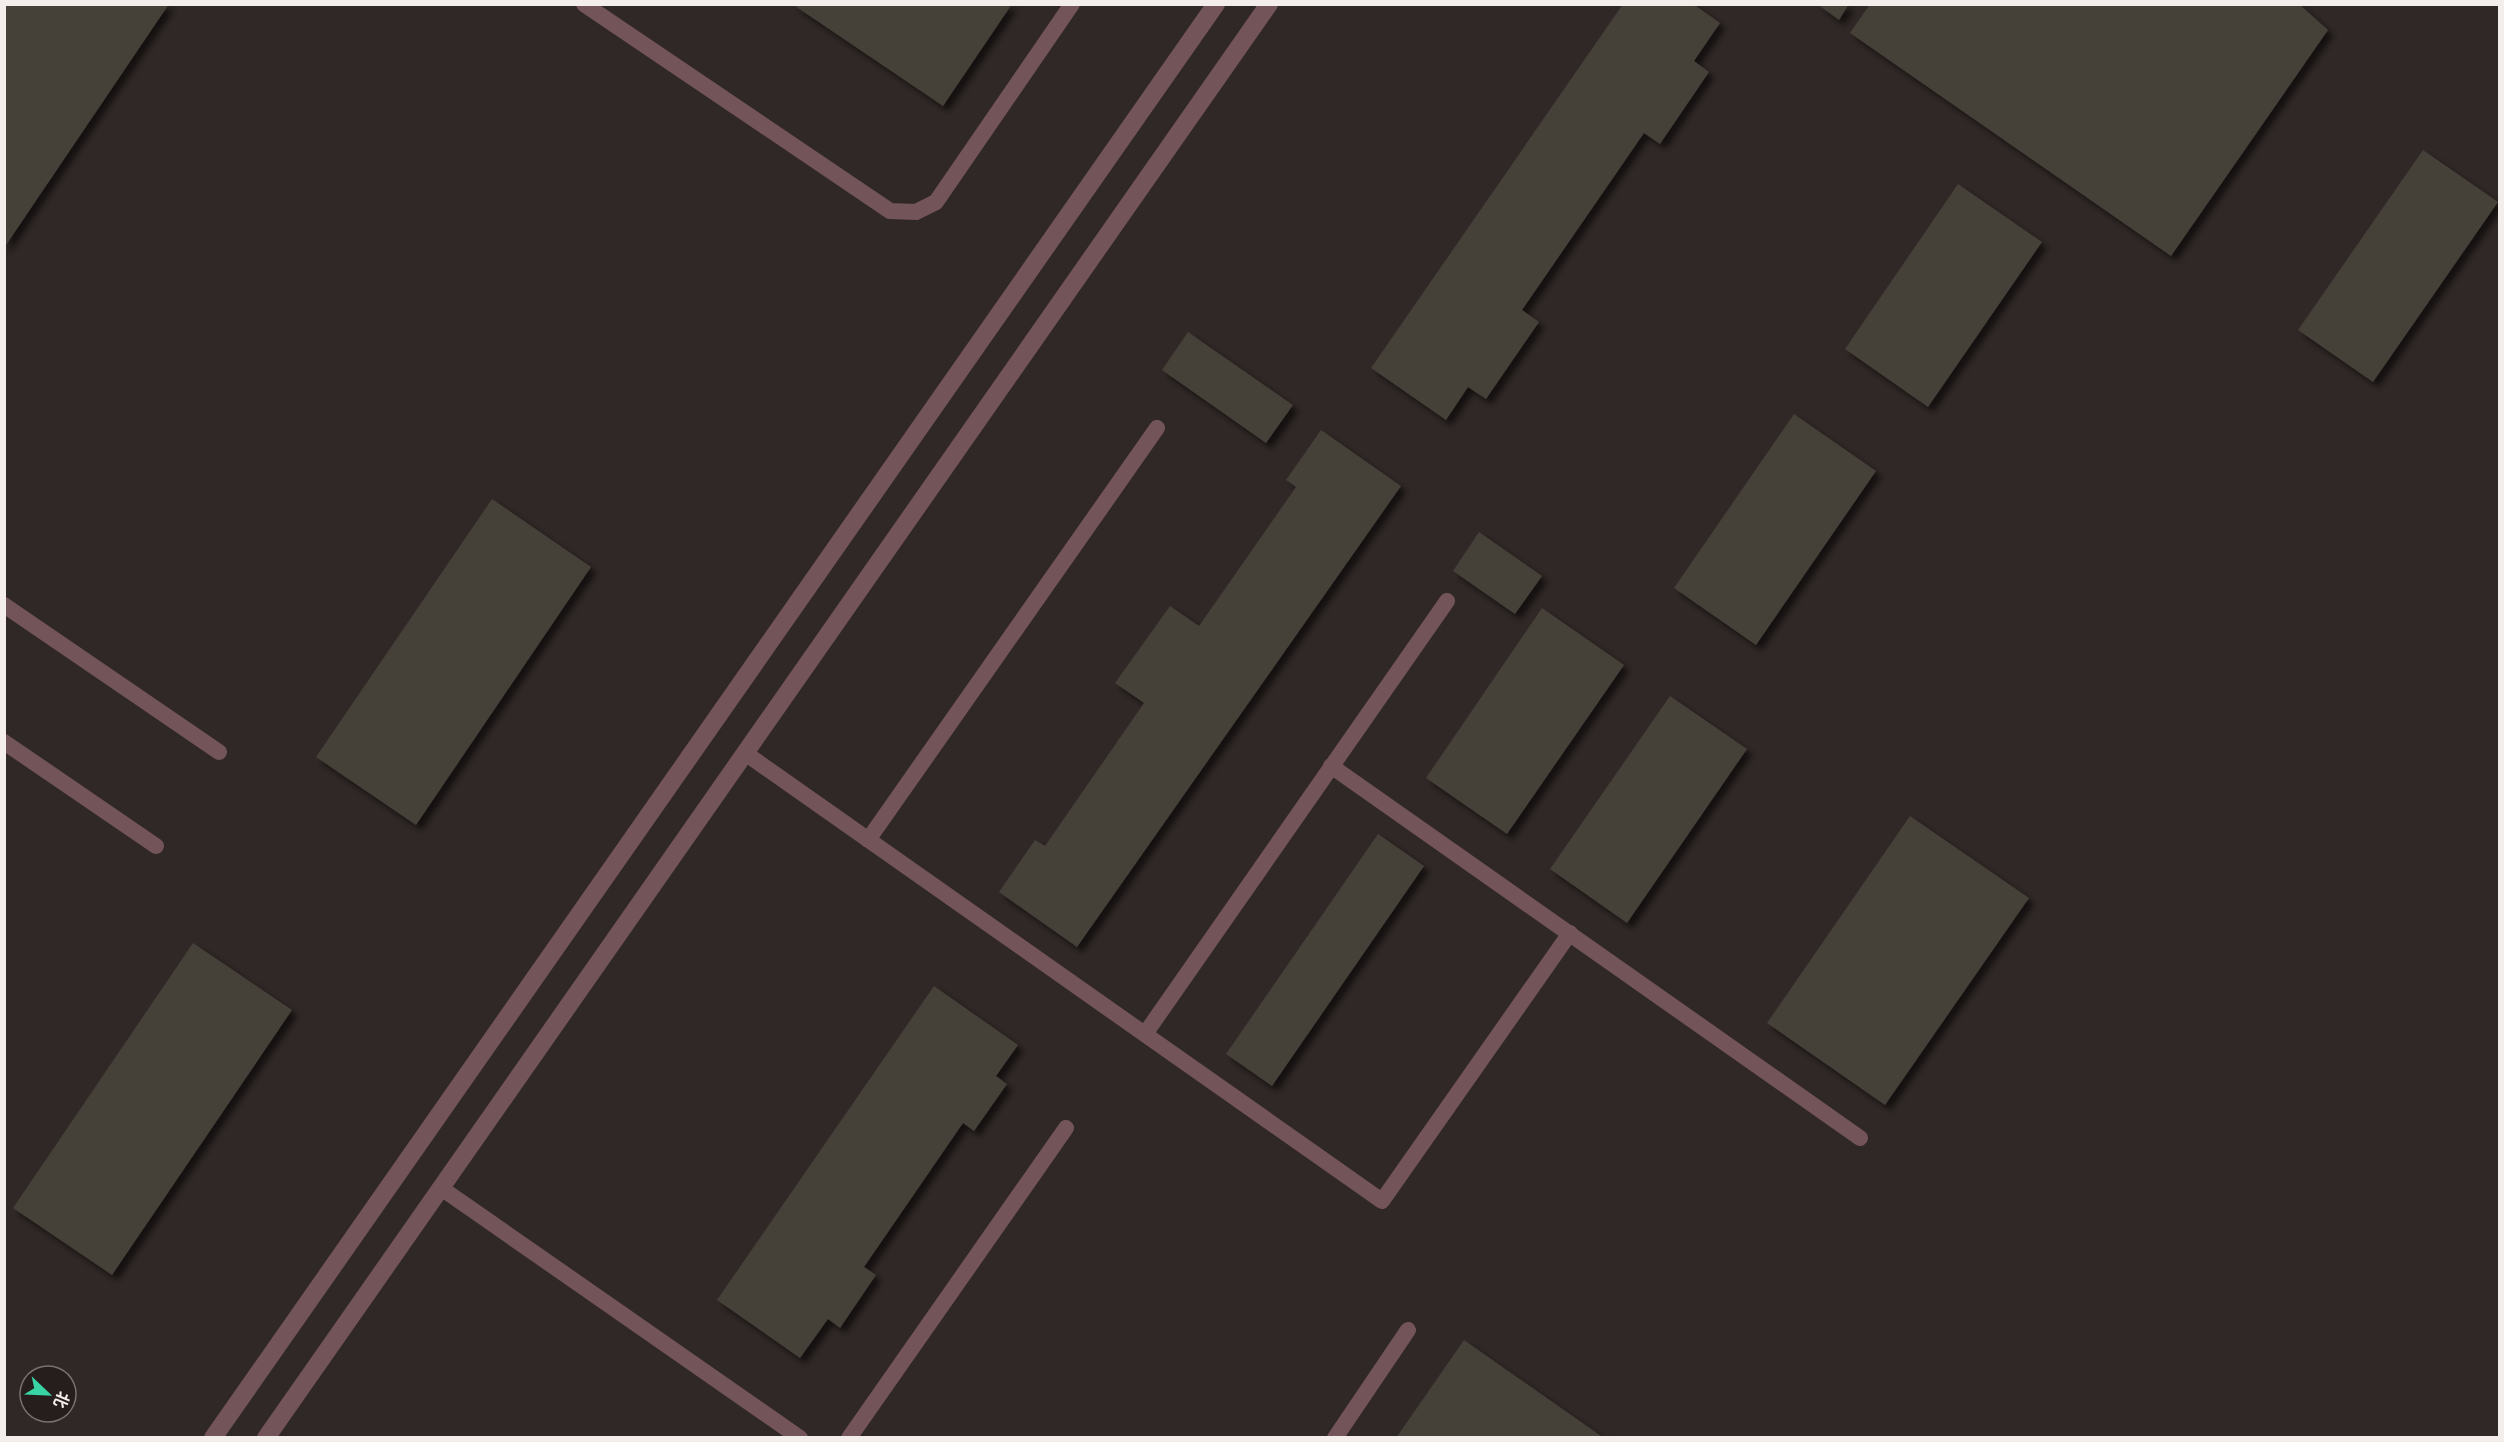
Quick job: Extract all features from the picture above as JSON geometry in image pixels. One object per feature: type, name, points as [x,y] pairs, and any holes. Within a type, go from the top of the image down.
[{"type":"street","points":[[213,1437],[1216,4]]},
{"type":"street","points":[[266,1437],[1269,4]]},
{"type":"lane","points":[[584,4],[890,212],[916,212],[936,202],[1072,4]]},
{"type":"lane","points":[[868,840],[1157,428]]},
{"type":"lane","points":[[1144,1034],[1447,601]]},
{"type":"lane","points":[[4,605],[219,752]]},
{"type":"lane","points":[[4,742],[156,846]]},
{"type":"lane","points":[[745,753],[1382,1201],[1569,933]]},
{"type":"lane","points":[[1331,766],[1860,1138]]},
{"type":"lane","points":[[849,1437],[1066,1128]]},
{"type":"lane","points":[[441,1188],[800,1437]]},
{"type":"lane","points":[[1335,1437],[1408,1330]]},
{"type":"building","points":[[4,4],[169,4],[4,248]]},
{"type":"building","points":[[792,4],[1012,4],[943,106]]},
{"type":"building","points":[[1623,4],[1693,4],[1720,23],[1694,61],[1709,72],[1660,144],[1644,133],[1522,310],[1539,322],[1486,399],[1468,387],[1446,420],[1371,368]]},
{"type":"building","points":[[1817,4],[1849,4],[1839,20]]},
{"type":"building","points":[[1870,4],[2299,4],[2328,30],[2171,256],[1850,33]]},
{"type":"building","points":[[2423,150],[2498,202],[2373,382],[2298,330]]},
{"type":"building","points":[[1958,184],[2042,242],[1928,407],[1845,349]]},
{"type":"building","points":[[1188,332],[1293,405],[1266,443],[1162,370]]},
{"type":"building","points":[[1794,414],[1876,471],[1756,645],[1674,588]]},
{"type":"building","points":[[1321,430],[1401,486],[1077,947],[999,892],[1035,840],[1045,846],[1144,703],[1115,683],[1170,606],[1199,626],[1296,487],[1286,480]]},
{"type":"building","points":[[492,499],[591,567],[416,825],[316,757]]},
{"type":"building","points":[[1479,532],[1542,576],[1515,614],[1453,571]]},
{"type":"building","points":[[1542,608],[1624,665],[1507,834],[1426,778]]},
{"type":"building","points":[[1670,696],[1747,749],[1627,923],[1550,869]]},
{"type":"building","points":[[1910,816],[2029,898],[1885,1105],[1767,1023]]},
{"type":"building","points":[[1378,834],[1424,866],[1272,1086],[1226,1054]]},
{"type":"building","points":[[193,943],[292,1010],[112,1275],[13,1208]]},
{"type":"building","points":[[934,986],[1018,1045],[996,1076],[1007,1084],[974,1131],[963,1123],[864,1267],[876,1275],[840,1328],[828,1319],[800,1358],[717,1300]]},
{"type":"building","points":[[1464,1340],[1604,1438],[1396,1438]]}]
